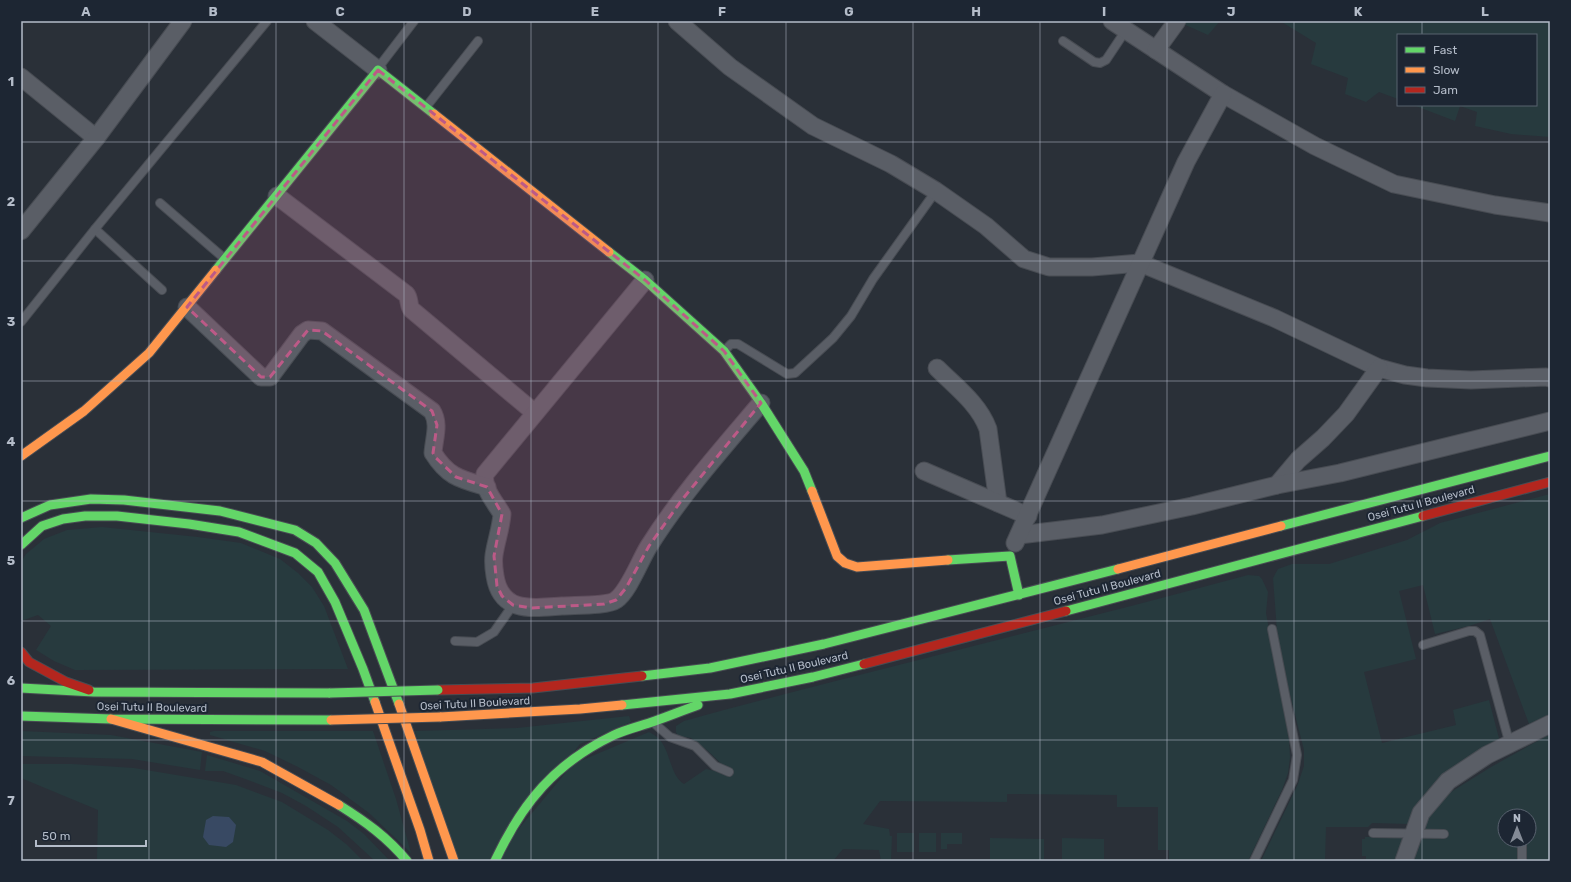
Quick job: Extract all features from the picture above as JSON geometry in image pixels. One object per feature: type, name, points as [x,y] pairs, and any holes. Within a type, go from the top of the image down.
[{"type":"main road","points":[[21,456],[84,411],[149,353],[378,70],[645,280],[724,351],[761,403],[804,471],[836,556],[845,563],[857,567],[1010,556],[1019,595]]},
{"type":"main road","name":"Osei Tutu II Boulevard","points":[[21,688],[94,692],[330,693],[533,688],[710,668],[824,644],[1019,595],[1550,456]]},
{"type":"main road","name":"Osei Tutu II Boulevard","points":[[21,716],[110,719],[331,720],[440,717],[588,708],[730,694],[876,661],[1550,482]]},
{"type":"main road","points":[[21,518],[50,505],[90,499],[124,500],[220,511],[295,530],[316,543],[335,563],[364,610],[410,734],[454,861]]},
{"type":"main road","points":[[21,545],[42,526],[63,519],[85,516],[117,516],[189,524],[239,532],[295,553],[318,572],[335,602],[368,683],[430,861]]},
{"type":"main road","points":[[21,652],[29,662],[66,682],[94,692]]},
{"type":"main road","points":[[495,861],[516,820],[535,794],[562,767],[582,752],[616,734],[730,694]]},
{"type":"main road","points":[[110,719],[262,762],[331,800],[368,824],[397,849],[407,861]]},
{"type":"street","points":[[21,231],[96,138],[183,21]]},
{"type":"street","points":[[315,21],[378,70]]},
{"type":"street","points":[[677,21],[730,67],[813,126],[891,164],[936,191],[986,226],[1024,258],[1049,267],[1092,267],[1140,263],[1274,318],[1379,368],[1404,375],[1427,378],[1471,380],[1550,378]]},
{"type":"street","points":[[1156,50],[1177,21]]},
{"type":"street","points":[[1119,26],[1223,94],[1315,146],[1394,184],[1495,205],[1550,213]]},
{"type":"street","points":[[21,77],[96,138]]},
{"type":"street","points":[[1010,556],[1186,162],[1223,94]]},
{"type":"street","points":[[277,196],[406,294],[412,310],[535,413]]},
{"type":"street","points":[[645,280],[485,474],[484,480],[487,488],[502,514],[494,556],[497,586],[502,596],[513,605],[532,608],[604,604],[616,600],[626,588],[649,546],[682,501],[727,443],[761,403]]},
{"type":"street","points":[[187,307],[261,376],[270,376],[302,334],[308,330],[322,331],[432,411],[436,418],[437,425],[433,453],[436,458],[445,469],[456,477],[487,488]]},
{"type":"street","points":[[937,368],[977,408],[984,418],[988,429],[998,503]]},
{"type":"street","points":[[1277,485],[1298,460],[1323,438],[1346,414],[1379,368]]},
{"type":"street","points":[[1019,535],[1102,525],[1192,506],[1277,485],[1340,473],[1550,421]]},
{"type":"street","points":[[924,471],[1028,516]]},
{"type":"street","points":[[1404,861],[1421,813],[1448,781],[1487,755],[1550,724]]},
{"type":"lane","points":[[21,322],[95,229],[267,21]]},
{"type":"lane","points":[[378,70],[414,21]]},
{"type":"lane","points":[[1062,41],[1094,62],[1100,63],[1106,60],[1119,26]]},
{"type":"lane","points":[[426,108],[478,41]]},
{"type":"lane","points":[[724,351],[732,344],[738,344],[787,374],[795,373],[833,338],[851,316],[873,278],[936,191]]},
{"type":"lane","points":[[160,203],[225,260]]},
{"type":"lane","points":[[95,229],[162,290]]},
{"type":"lane","points":[[455,641],[477,642],[494,632],[513,605]]},
{"type":"lane","points":[[1254,861],[1293,780],[1297,755],[1272,629]]},
{"type":"lane","points":[[1423,646],[1469,631],[1475,631],[1480,635],[1510,745]]},
{"type":"lane","points":[[653,722],[670,737],[695,746],[715,766],[729,772]]},
{"type":"lane","points":[[1373,833],[1444,834]]},
{"type":"lane","points":[[1522,848],[1522,861]]},
{"type":"highlighted area","points":[[378,70],[645,280],[724,351],[761,403],[681,501],[649,546],[626,588],[616,600],[604,604],[532,608],[513,605],[502,596],[497,586],[494,556],[502,514],[487,487],[456,477],[436,458],[433,453],[437,425],[432,411],[322,331],[308,330],[270,377],[261,377],[187,307]]},
{"type":"green space","points":[[1182,21],[1220,21],[1208,35],[1181,23]]},
{"type":"green space","points":[[1280,21],[1550,21],[1550,137],[1511,134],[1475,126],[1477,112],[1460,106],[1537,106],[1537,34],[1397,34],[1397,99],[1379,92],[1366,102],[1345,94],[1348,78],[1311,64],[1316,43]]},
{"type":"green space","points":[[1416,106],[1460,106],[1455,121]]},
{"type":"green space","points":[[1550,494],[1550,714],[1529,724],[1490,619],[1469,626],[1435,634],[1423,585],[1399,591],[1416,659],[1364,672],[1382,743],[1456,725],[1453,710],[1489,700],[1501,746],[1409,824],[1372,823],[1368,827],[1326,827],[1325,861],[1261,861],[1298,784],[1304,766],[1304,750],[1288,687],[1277,631],[1273,578],[1278,569],[1292,564],[1329,564],[1407,540],[1440,523]]},
{"type":"green space","points":[[102,527],[241,543],[280,559],[298,573],[312,587],[324,606],[348,669],[75,670],[54,661],[36,650],[51,626],[38,615],[21,621],[21,562],[26,554],[44,539],[67,530]]},
{"type":"green space","points":[[1248,575],[1259,576],[1268,592],[1266,613],[1289,739],[1290,757],[1288,773],[1282,790],[1248,861],[1169,861],[1169,850],[1158,850],[1158,807],[1117,807],[1117,795],[1007,794],[1007,802],[880,801],[863,824],[889,829],[890,836],[892,836],[891,861],[881,861],[879,850],[843,849],[833,861],[500,861],[511,838],[573,764],[649,732],[662,742],[675,775],[684,784],[706,769],[733,775],[708,751],[691,738],[678,736],[676,726],[684,721],[754,702]]},
{"type":"green space","points":[[629,716],[631,722],[580,744],[488,861],[455,861],[415,731],[517,728]]},
{"type":"green space","points":[[21,731],[111,735],[202,752],[200,770],[132,759],[21,756]]},
{"type":"green space","points":[[373,731],[396,799],[411,853],[369,813],[331,785],[265,751],[210,735],[210,732]]},
{"type":"green space","points":[[1550,734],[1550,861],[1410,861],[1423,827],[1437,802],[1491,767]]},
{"type":"green space","points":[[207,755],[260,771],[347,821],[364,834],[390,861],[375,861],[338,827],[306,806],[282,793],[223,771],[205,771]]},
{"type":"green space","points":[[21,764],[72,764],[134,768],[236,785],[282,802],[328,830],[346,844],[363,861],[97,861],[98,810],[21,778]]},
{"type":"green space","points":[[897,833],[914,833],[914,852],[897,852]]},
{"type":"green space","points":[[919,833],[936,833],[936,852],[919,852]]},
{"type":"green space","points":[[941,833],[962,833],[962,844],[947,844],[947,849],[941,849]]},
{"type":"green space","points":[[1406,836],[1396,861],[1366,861],[1366,856],[1362,856],[1362,839],[1365,839],[1365,837]]},
{"type":"green space","points":[[990,838],[1044,839],[1044,861],[990,861]]},
{"type":"green space","points":[[1062,838],[1104,839],[1104,861],[1062,861]]},
{"type":"water","points":[[213,816],[229,817],[236,825],[233,842],[226,847],[209,845],[203,837],[206,820]]},
{"type":"traffic: fast","points":[[216,270],[378,70],[434,114]]},
{"type":"traffic: fast","points":[[609,252],[645,280],[724,351],[761,403],[804,471],[812,491]]},
{"type":"traffic: fast","points":[[1281,526],[1550,456]]},
{"type":"traffic: fast","points":[[21,518],[50,505],[91,499],[124,500],[220,511],[295,530],[316,543],[335,563],[364,610],[399,704]]},
{"type":"traffic: fast","points":[[21,545],[42,526],[63,519],[85,516],[117,516],[189,524],[239,532],[295,553],[318,572],[335,602],[375,702]]},
{"type":"traffic: fast","points":[[1066,611],[1423,516]]},
{"type":"traffic: fast","points":[[948,560],[1010,556],[1019,595]]},
{"type":"traffic: fast","points":[[642,676],[710,668],[824,644],[1118,569]]},
{"type":"traffic: fast","points":[[622,705],[730,694],[813,677],[864,664]]},
{"type":"traffic: fast","points":[[21,688],[94,692],[330,693]]},
{"type":"traffic: fast","points":[[330,693],[438,690]]},
{"type":"traffic: fast","points":[[495,861],[505,840],[529,803],[542,787],[574,758],[614,735],[698,705]]},
{"type":"traffic: fast","points":[[21,716],[111,719],[331,720]]},
{"type":"traffic: fast","points":[[339,805],[376,830],[407,861]]},
{"type":"traffic: slow","points":[[434,114],[609,252]]},
{"type":"traffic: slow","points":[[21,456],[84,411],[149,353],[216,270]]},
{"type":"traffic: slow","points":[[812,491],[837,556],[845,563],[857,567],[948,560]]},
{"type":"traffic: slow","points":[[1118,569],[1281,526]]},
{"type":"traffic: slow","points":[[375,702],[420,830],[429,861]]},
{"type":"traffic: slow","points":[[399,704],[454,861]]},
{"type":"traffic: slow","points":[[440,717],[580,709],[622,705]]},
{"type":"traffic: slow","points":[[331,720],[440,717]]},
{"type":"traffic: slow","points":[[111,719],[262,762],[339,805]]},
{"type":"traffic: jam","points":[[1423,516],[1550,482]]},
{"type":"traffic: jam","points":[[864,664],[1066,611]]},
{"type":"traffic: jam","points":[[21,652],[29,662],[66,682],[89,690]]},
{"type":"traffic: jam","points":[[438,690],[533,688],[642,676]]}]
